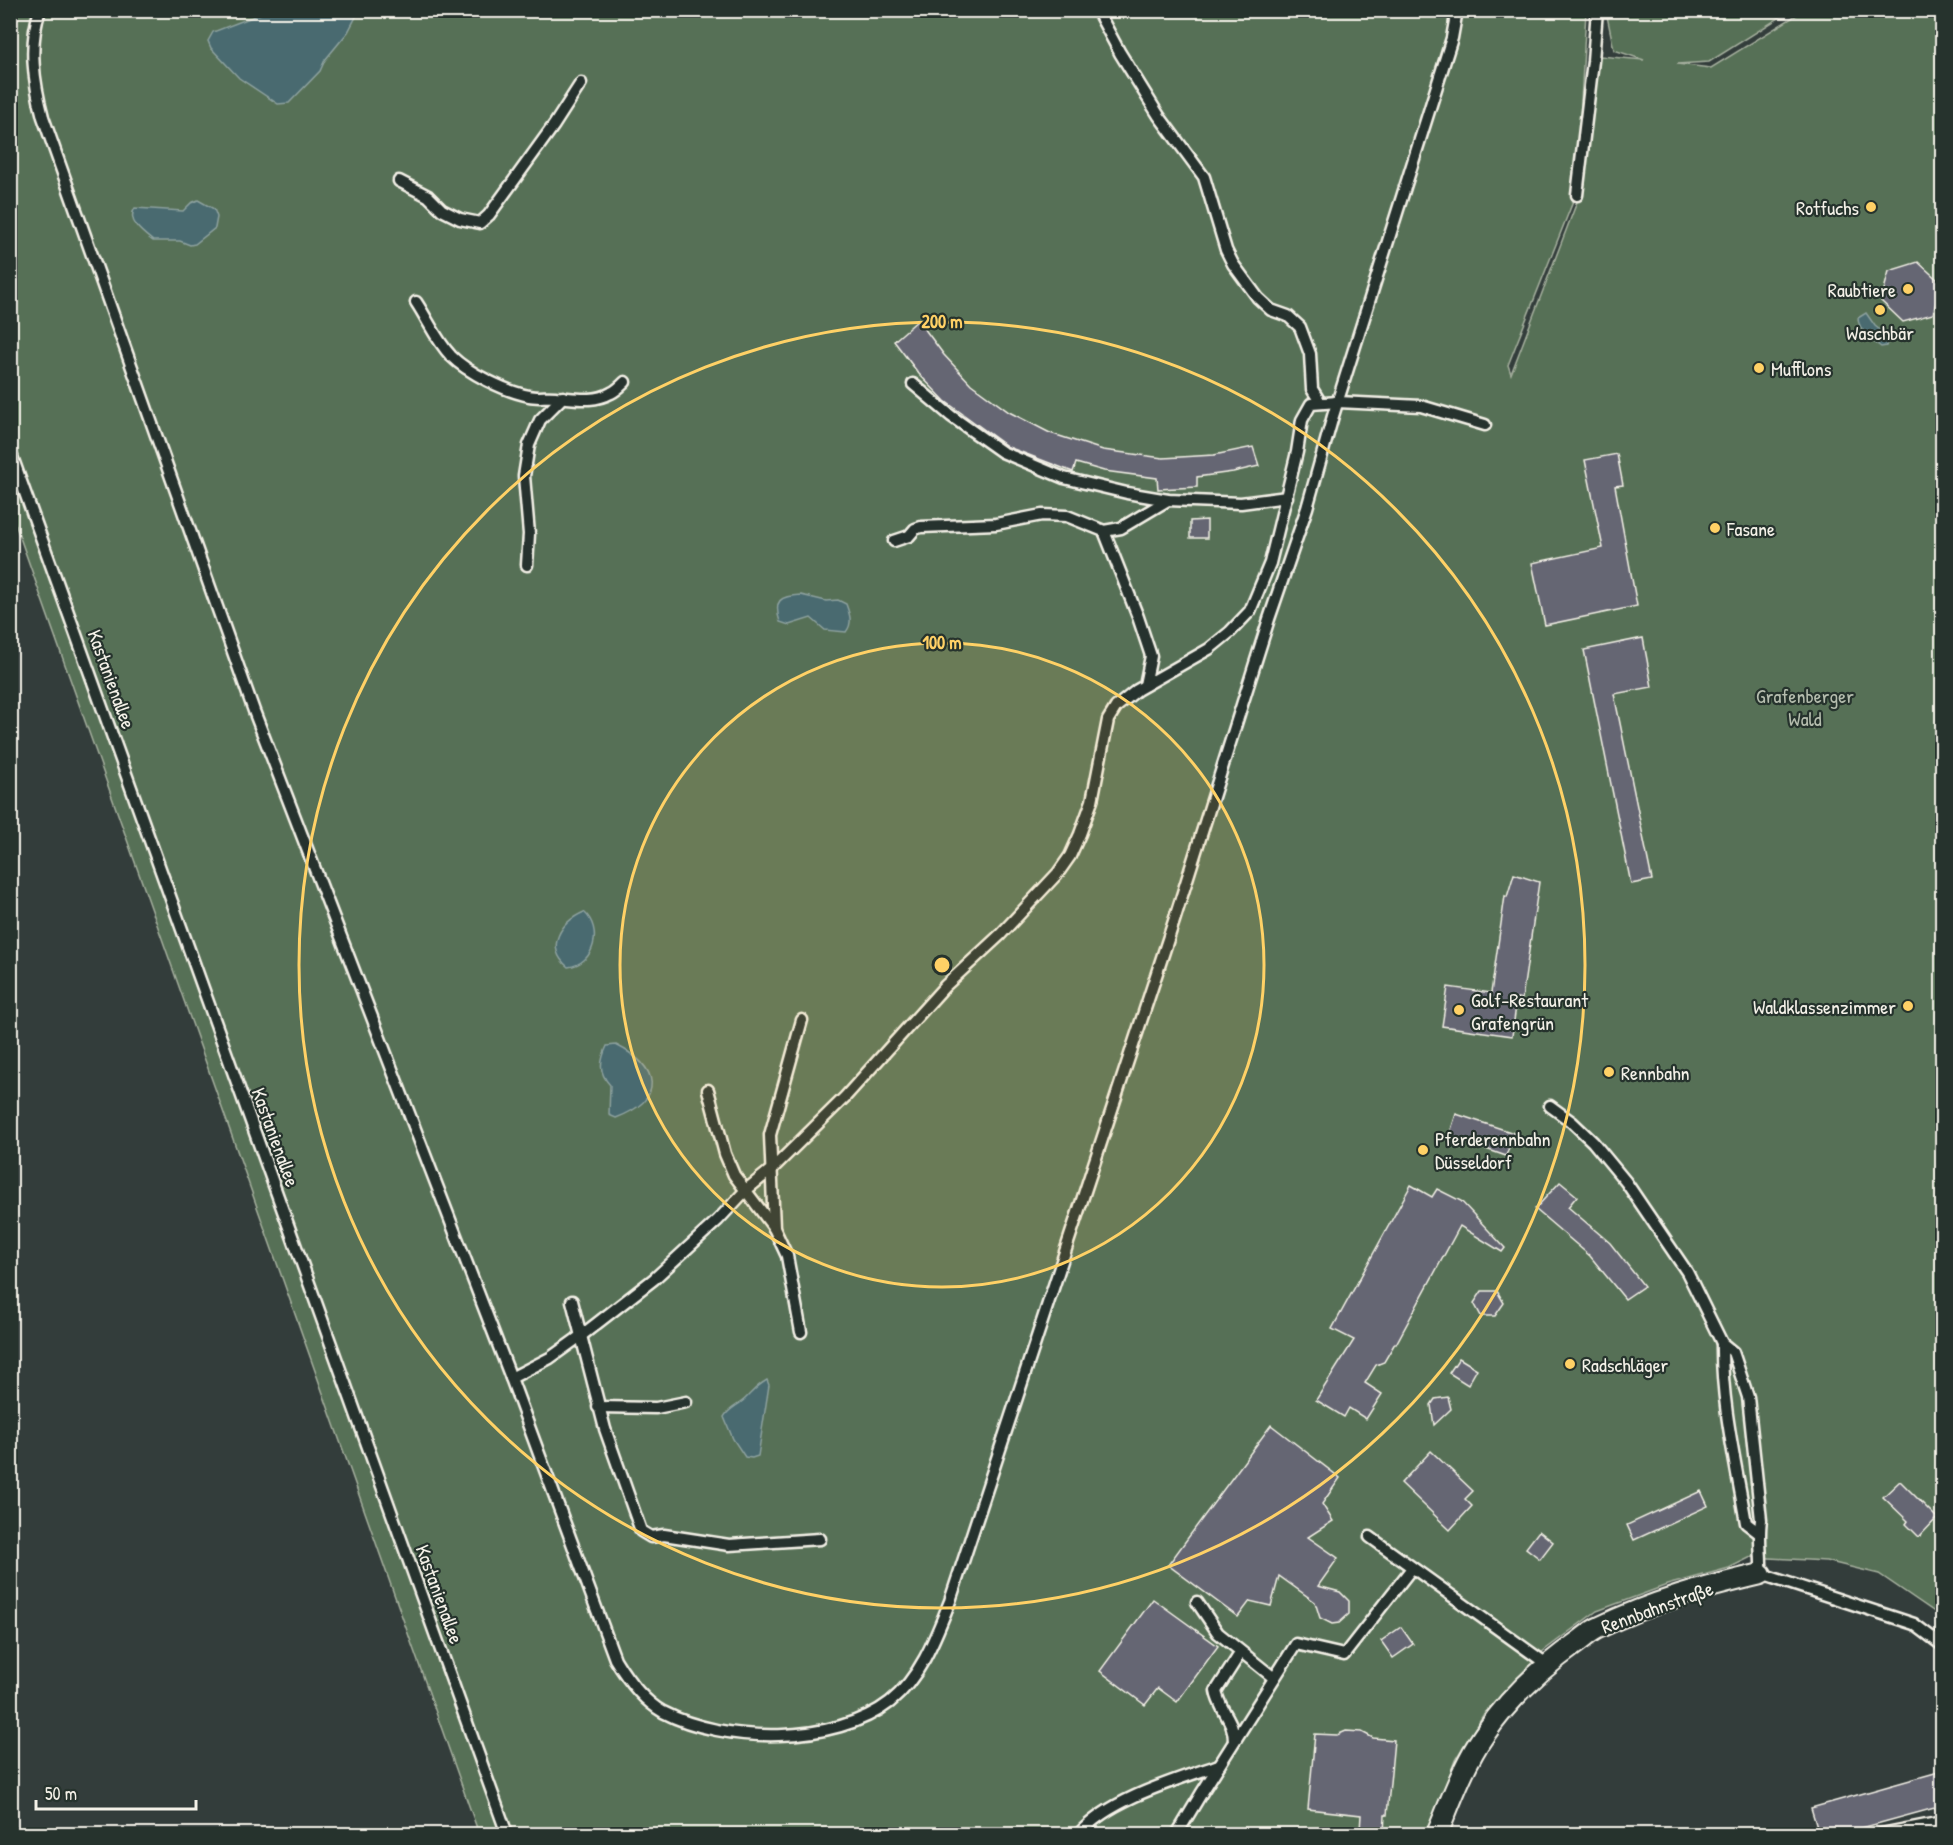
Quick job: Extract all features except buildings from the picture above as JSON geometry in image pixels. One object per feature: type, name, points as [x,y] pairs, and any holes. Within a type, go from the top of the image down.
[{"type":"street","name":"Rennbahnstraße","points":[[1437,1834],[1459,1779],[1483,1736],[1522,1687],[1548,1665],[1598,1627],[1697,1590],[1761,1574]]},
{"type":"lane","points":[[40,10],[37,19],[33,66],[35,91],[43,117],[254,711],[511,1378],[615,1659],[627,1678],[644,1697],[662,1711],[708,1729],[761,1734],[796,1734],[831,1728],[864,1718],[891,1701],[915,1674],[935,1640],[954,1590],[1174,921],[1307,508],[1448,50],[1457,10]]},
{"type":"lane","points":[[1097,10],[1120,53],[1159,116],[1204,177],[1226,250],[1241,276],[1271,310],[1288,316],[1300,327],[1310,354],[1312,388],[1320,402]]},
{"type":"lane","points":[[1577,195],[1597,10]]},
{"type":"lane","points":[[399,181],[428,196],[442,210],[460,219],[480,223],[489,215],[554,125],[581,83]]},
{"type":"lane","points":[[416,302],[429,321],[436,337],[452,357],[476,374],[531,397],[585,400],[609,394],[626,382]]},
{"type":"lane","points":[[913,384],[951,416],[1002,452],[1064,478],[1168,500],[1241,502],[1287,497]]},
{"type":"lane","points":[[527,564],[529,534],[524,476],[529,445],[540,420],[563,397]]},
{"type":"lane","points":[[511,1378],[550,1358],[582,1335],[654,1279],[718,1220],[746,1190],[772,1169],[845,1097],[945,986],[1000,935],[1058,873],[1070,856],[1092,801],[1108,720],[1116,707],[1145,685],[1209,649],[1247,616],[1270,563],[1287,497],[1302,420],[1311,404],[1338,402],[1421,406],[1485,425]]},
{"type":"lane","name":"Kastanienallee","points":[[10,451],[507,1834]]},
{"type":"lane","points":[[894,541],[909,536],[915,529],[921,527],[996,524],[1042,515],[1067,516],[1104,531],[1121,528],[1168,500]]},
{"type":"lane","points":[[1104,531],[1151,656],[1145,685]]},
{"type":"lane","points":[[774,1228],[770,1135],[802,1020]]},
{"type":"lane","points":[[708,1090],[725,1154],[734,1175],[774,1228],[787,1256],[801,1332]]},
{"type":"lane","points":[[1550,1106],[1572,1122],[1593,1142],[1626,1182],[1687,1272],[1722,1343],[1733,1352],[1748,1397],[1761,1520],[1759,1533],[1762,1557],[1761,1574],[1914,1624],[1942,1645]]},
{"type":"lane","points":[[572,1301],[598,1407],[640,1531],[651,1537],[664,1535],[729,1545],[820,1539]]},
{"type":"lane","points":[[1722,1343],[1726,1399],[1746,1523],[1759,1533]]},
{"type":"lane","points":[[598,1407],[656,1408],[686,1402]]},
{"type":"lane","points":[[1370,1537],[1548,1665]]},
{"type":"lane","points":[[1178,1834],[1296,1644],[1344,1655],[1412,1568]]},
{"type":"lane","points":[[1197,1602],[1218,1633],[1274,1678]]},
{"type":"lane","points":[[1234,1741],[1235,1730],[1218,1703],[1216,1691],[1241,1652]]},
{"type":"lane","points":[[1079,1834],[1090,1822],[1122,1804],[1155,1788],[1219,1765]]},
{"type":"lane","points":[[1881,1834],[1942,1822]]},
{"type":"green space","name":"Grafenberger Wald","points":[[10,11],[1586,11],[1576,194],[1508,365],[1511,374],[1580,194],[1596,66],[1600,56],[1644,60],[1614,50],[1606,11],[1790,11],[1709,62],[1677,64],[1711,68],[1803,11],[1942,11],[1942,1617],[1879,1574],[1826,1561],[1751,1557],[1729,1568],[1667,1585],[1597,1611],[1542,1652],[1485,1712],[1455,1760],[1428,1834],[479,1834],[11,512]]},
{"type":"water","points":[[268,11],[359,11],[348,32],[325,60],[320,71],[289,103],[278,104],[239,78],[211,48],[208,41],[213,32]]},
{"type":"water","points":[[198,200],[214,209],[217,217],[215,228],[195,244],[190,245],[180,241],[153,241],[134,222],[135,208],[183,211]]},
{"type":"water","points":[[1866,313],[1875,326],[1889,337],[1886,346],[1881,347],[1877,344],[1860,326],[1858,318]]},
{"type":"water","points":[[801,595],[826,601],[838,600],[846,604],[850,622],[846,632],[825,630],[811,618],[789,625],[780,622],[777,609],[780,601],[783,598]]},
{"type":"water","points":[[584,912],[593,927],[593,945],[585,960],[568,967],[557,951],[558,936],[568,922]]},
{"type":"water","points":[[616,1045],[642,1063],[649,1073],[651,1083],[650,1092],[643,1102],[616,1118],[609,1115],[610,1085],[603,1076],[601,1066],[607,1046]]},
{"type":"water","points":[[767,1380],[769,1385],[758,1456],[745,1457],[733,1439],[724,1417]]},
{"type":"place","name":"Rotfuchs","points":[[1871,207]]},
{"type":"place","name":"Raubtiere","points":[[1908,289]]},
{"type":"place","name":"Waschbär","points":[[1880,310]]},
{"type":"place","name":"Mufflons","points":[[1759,368]]},
{"type":"place","name":"Fasane","points":[[1715,528]]},
{"type":"place","name":"Waldklassenzimmer","points":[[1908,1006]]},
{"type":"place","name":"Golf-Restaurant Grafengrün","points":[[1459,1010]]},
{"type":"place","name":"Rennbahn","points":[[1609,1072]]},
{"type":"place","name":"Pferderennbahn Düsseldorf","points":[[1423,1150]]},
{"type":"place","name":"Radschläger","points":[[1570,1364]]}]
